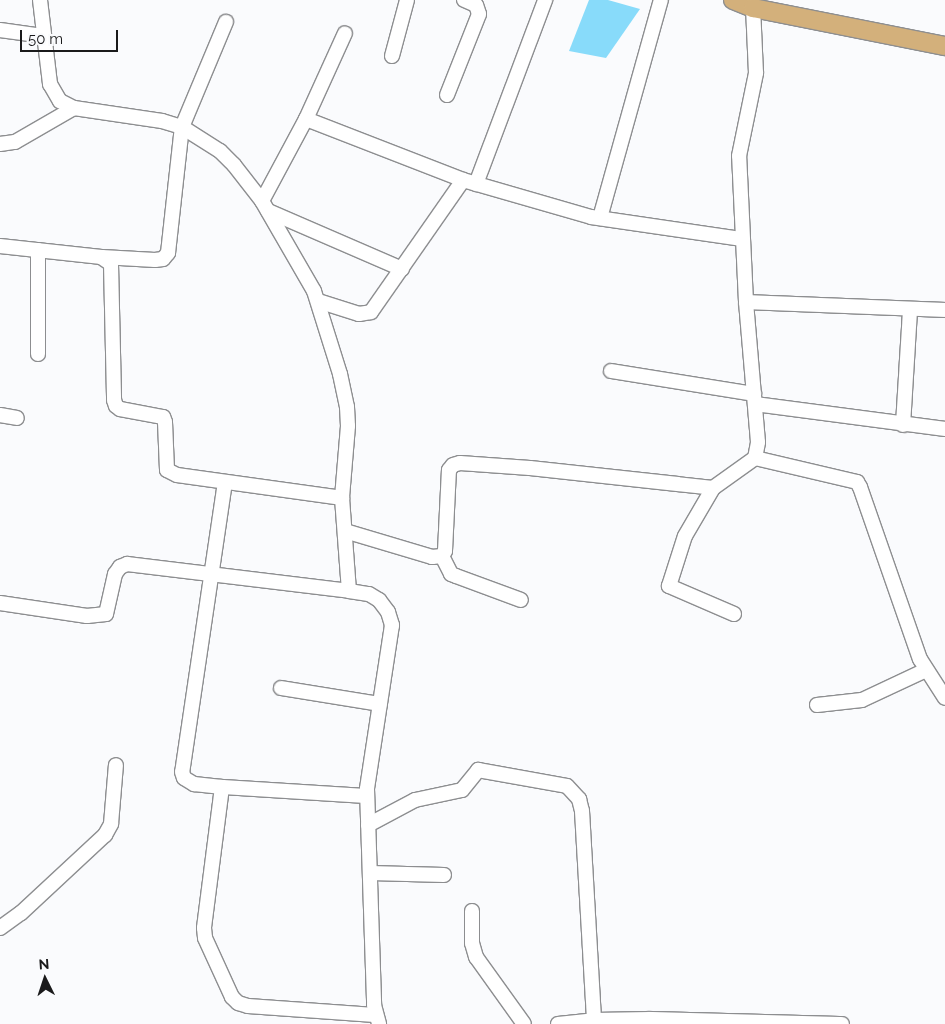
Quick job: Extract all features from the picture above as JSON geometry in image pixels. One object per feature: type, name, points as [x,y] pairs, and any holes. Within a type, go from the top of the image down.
[{"type":"main road","points":[[732,0],[753,8],[945,46]]},
{"type":"street","points":[[40,0],[50,84],[54,94],[60,101],[74,108],[154,119],[182,127],[220,151],[234,165],[265,206],[314,291],[340,374],[347,407],[348,426],[342,498],[350,591]]},
{"type":"street","points":[[392,56],[407,0]]},
{"type":"street","points":[[447,96],[479,14],[476,4],[464,0]]},
{"type":"street","points":[[318,301],[359,314],[371,312],[470,182],[545,0]]},
{"type":"street","points":[[600,218],[661,0]]},
{"type":"street","points":[[734,614],[669,586],[685,536],[713,488],[755,458],[758,442],[746,302],[739,156],[756,73],[753,8]]},
{"type":"street","points":[[0,246],[101,257],[163,259],[168,253],[182,127],[226,22]]},
{"type":"street","points":[[0,30],[43,36]]},
{"type":"street","points":[[265,206],[345,33]]},
{"type":"street","points":[[0,144],[15,142],[74,108]]},
{"type":"street","points":[[306,119],[470,182],[600,218],[742,240]]},
{"type":"street","points":[[265,206],[402,269]]},
{"type":"street","points":[[38,250],[38,354]]},
{"type":"street","points":[[101,257],[108,259],[112,270],[116,406],[126,411],[163,418],[165,422],[167,470],[172,474],[342,498]]},
{"type":"street","points":[[746,302],[945,310]]},
{"type":"street","points":[[903,425],[910,309]]},
{"type":"street","points":[[611,372],[903,425],[945,429]]},
{"type":"street","points":[[0,414],[17,418]]},
{"type":"street","points":[[755,458],[857,482],[926,670],[945,698]]},
{"type":"street","points":[[442,556],[445,551],[449,470],[453,465],[460,463],[530,468],[713,488]]},
{"type":"street","points":[[225,482],[182,772],[184,778],[188,782],[222,787],[367,796]]},
{"type":"street","points":[[345,531],[432,557],[442,556]]},
{"type":"street","points":[[442,556],[451,574],[522,600]]},
{"type":"street","points":[[0,603],[98,616],[106,614],[115,574],[120,567],[138,564],[210,575],[350,591],[369,594],[379,600],[388,612],[392,625],[367,796],[377,1019],[248,1006],[238,1003],[232,997],[205,938],[204,928],[222,787]]},
{"type":"street","points":[[817,705],[862,700],[926,670]]},
{"type":"street","points":[[281,688],[380,704]]},
{"type":"street","points":[[0,928],[21,913],[105,835],[111,824],[116,765]]},
{"type":"street","points":[[368,825],[415,800],[462,790],[478,770],[567,786],[579,799],[582,811],[594,1020]]},
{"type":"street","points":[[370,873],[444,875]]},
{"type":"street","points":[[472,911],[472,943],[476,957],[524,1024]]},
{"type":"street","points":[[558,1024],[594,1020],[650,1018],[842,1024]]},
{"type":"water","points":[[589,0],[608,0],[640,9],[606,58],[569,51]]}]
